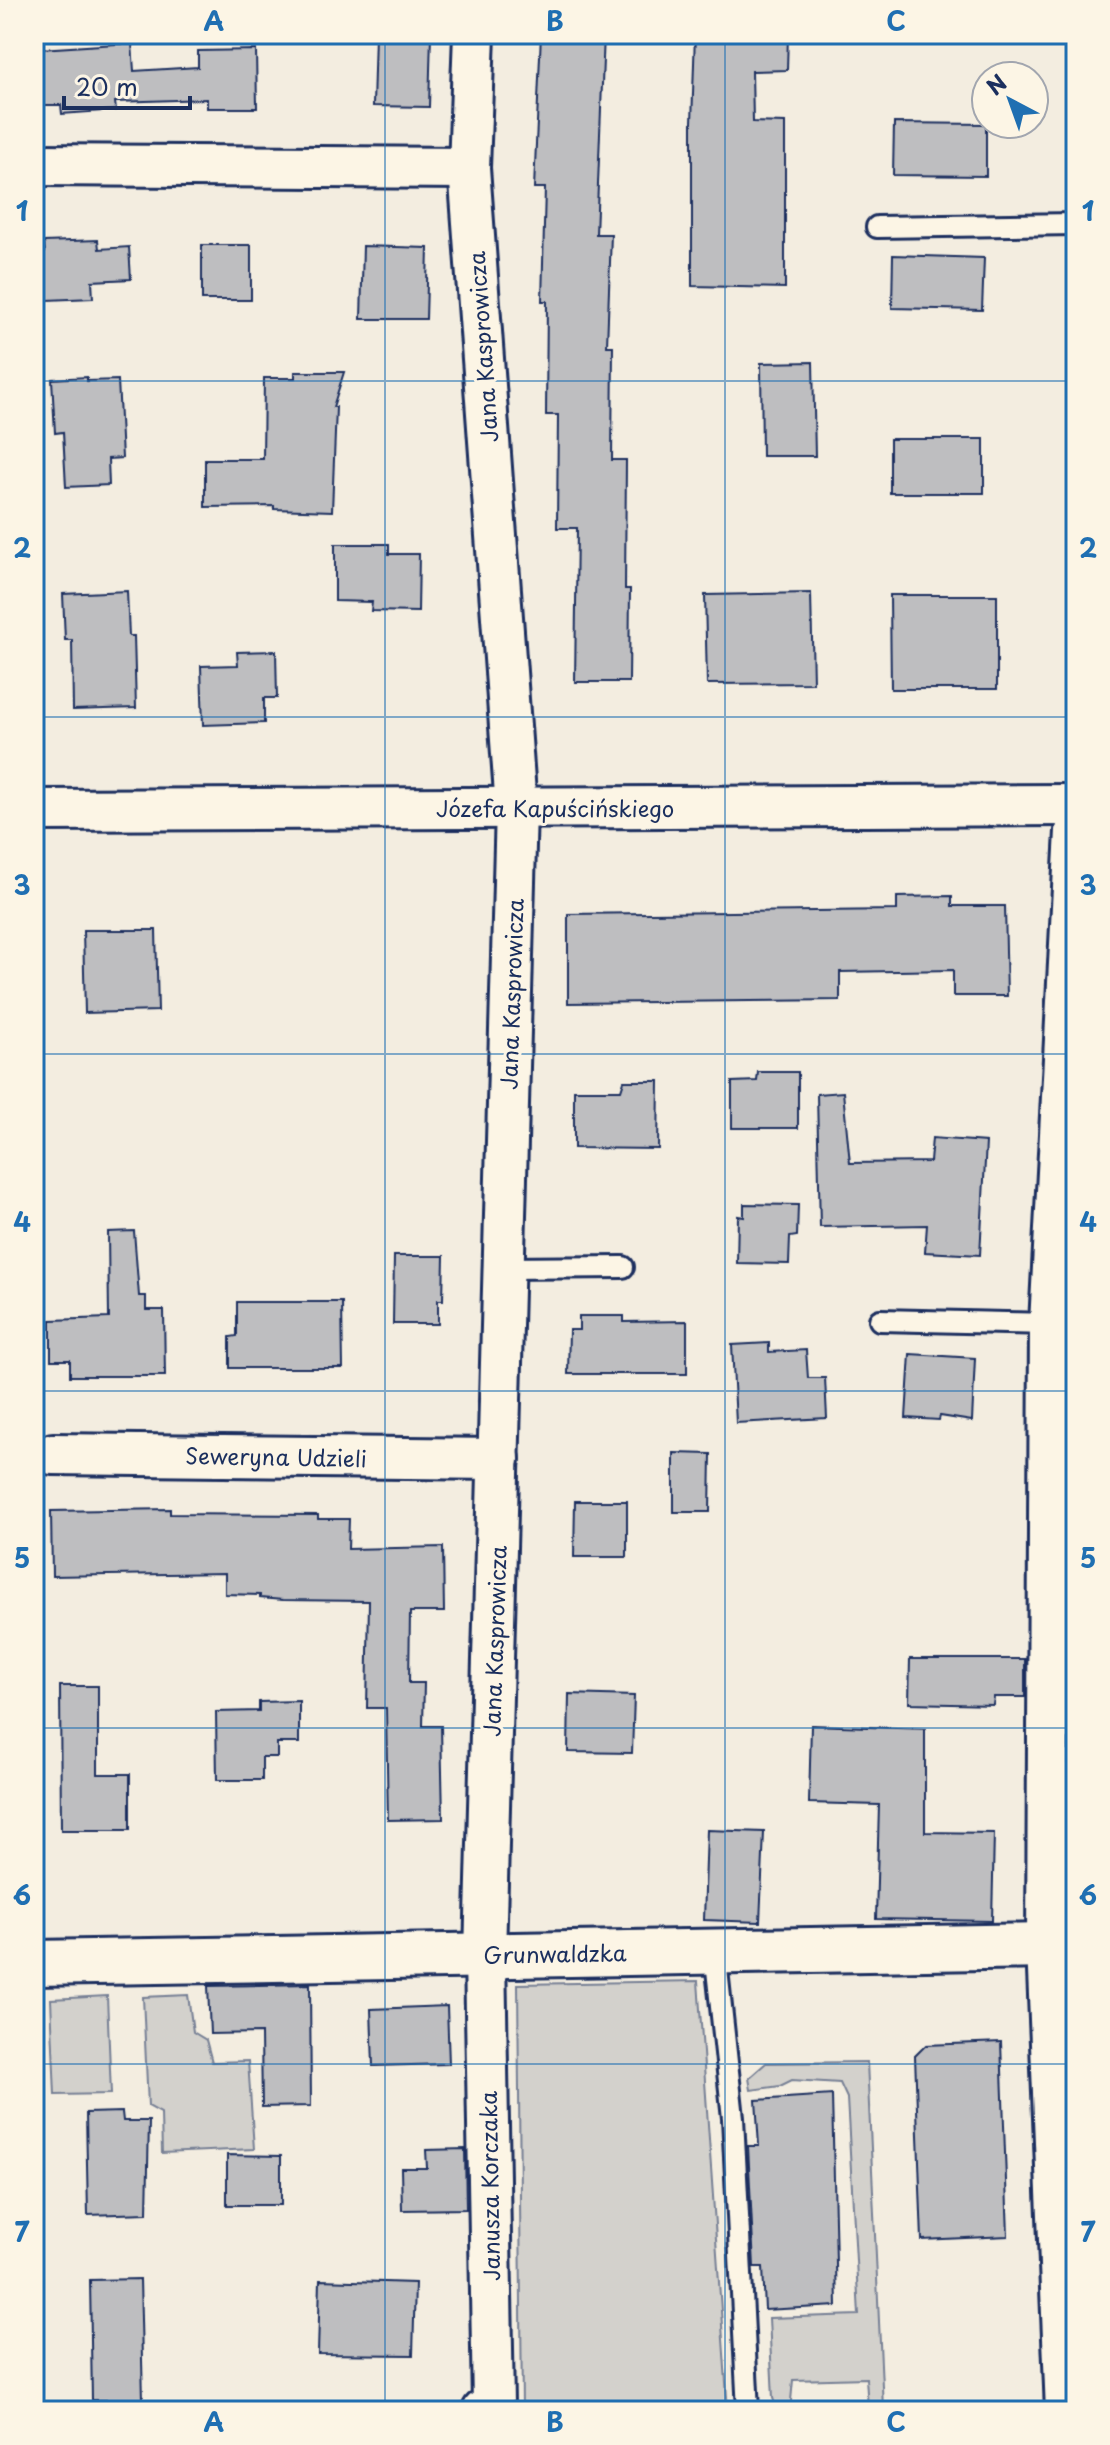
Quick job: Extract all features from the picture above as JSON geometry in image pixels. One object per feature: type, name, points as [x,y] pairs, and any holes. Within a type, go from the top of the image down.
[{"type":"street","name":"Jana Kasprowicza","points":[[474,34],[469,168],[516,808],[485,1955]]},
{"type":"street","points":[[34,165],[469,168]]},
{"type":"street","name":"Józefa Kapuścińskiego","points":[[34,810],[1076,805]]},
{"type":"street","points":[[1066,2411],[1067,2256],[1050,1324],[1076,831]]},
{"type":"street","name":"Seweryna Udzieli","points":[[53,1454],[499,1459]]},
{"type":"street","name":"Grunwaldzka","points":[[34,1963],[1061,1944]]},
{"type":"street","name":"Janusza Korczaka","points":[[483,2411],[493,2405],[485,1955]]},
{"type":"lane","points":[[877,227],[1076,224]]},
{"type":"lane","points":[[504,1268],[623,1267]]},
{"type":"lane","points":[[880,1320],[1050,1324]]},
{"type":"lane","points":[[715,1951],[733,2118],[748,2411]]},
{"type":"shaded area","points":[[698,1981],[728,2411],[522,2411],[518,1984]]},
{"type":"shaded area","points":[[188,1995],[193,2032],[206,2040],[212,2062],[248,2061],[254,2149],[162,2153],[161,2113],[148,2106],[143,1997]]},
{"type":"shaded area","points":[[107,1996],[111,2094],[55,2095],[51,1999]]},
{"type":"shaded area","points":[[867,2062],[883,2408],[868,2408],[866,2378],[793,2380],[790,2411],[775,2404],[773,2398],[769,2318],[859,2315],[847,2098],[840,2083],[792,2080],[780,2086],[751,2090],[749,2078],[766,2063]]},
{"type":"building","points":[[375,34],[431,34],[429,107],[373,106]]},
{"type":"building","points":[[541,34],[604,34],[596,234],[611,234],[607,346],[613,346],[612,460],[626,460],[625,589],[630,589],[629,682],[575,682],[577,528],[557,528],[558,415],[546,415],[547,301],[542,301],[545,188],[534,188]]},
{"type":"building","points":[[695,34],[788,34],[787,70],[752,71],[753,122],[785,123],[785,288],[692,286]]},
{"type":"building","points":[[132,43],[134,71],[198,67],[198,51],[256,50],[257,108],[207,108],[207,99],[115,102],[116,110],[62,114],[61,105],[43,105],[40,49]]},
{"type":"building","points":[[894,123],[970,124],[970,140],[986,140],[986,176],[893,175]]},
{"type":"building","points":[[98,240],[99,249],[129,247],[131,279],[92,281],[93,298],[47,300],[46,283],[34,283],[34,253],[45,252],[44,242]]},
{"type":"building","points":[[202,245],[251,245],[251,300],[202,300]]},
{"type":"building","points":[[363,246],[428,248],[426,319],[361,319]]},
{"type":"building","points":[[893,255],[984,258],[982,310],[892,308]]},
{"type":"building","points":[[813,362],[815,456],[762,456],[761,363]]},
{"type":"building","points":[[295,372],[344,372],[333,407],[336,407],[332,511],[274,509],[274,506],[205,507],[205,459],[263,459],[264,378],[295,378]]},
{"type":"building","points":[[87,377],[87,381],[118,380],[122,458],[108,459],[109,485],[66,487],[63,432],[55,433],[52,379]]},
{"type":"building","points":[[890,439],[984,439],[984,493],[890,493]]},
{"type":"building","points":[[335,544],[389,544],[389,554],[419,554],[418,612],[371,611],[372,602],[335,601]]},
{"type":"building","points":[[127,591],[129,636],[134,636],[136,708],[73,710],[72,640],[65,640],[63,594]]},
{"type":"building","points":[[811,593],[813,683],[707,684],[705,595]]},
{"type":"building","points":[[890,595],[997,595],[997,689],[891,689]]},
{"type":"building","points":[[276,651],[277,698],[264,698],[264,723],[203,725],[201,666],[238,665],[237,652]]},
{"type":"building","points":[[952,896],[952,906],[1005,906],[1007,996],[953,996],[953,970],[840,972],[840,1000],[568,1003],[568,914],[897,910],[897,897]]},
{"type":"building","points":[[83,930],[156,930],[158,1011],[85,1013]]},
{"type":"building","points":[[758,1072],[798,1072],[798,1128],[732,1128],[732,1082],[757,1081]]},
{"type":"building","points":[[624,1081],[659,1081],[658,1149],[574,1148],[574,1090],[621,1090]]},
{"type":"building","points":[[843,1092],[850,1163],[930,1162],[932,1138],[986,1142],[980,1255],[925,1252],[927,1225],[820,1227],[817,1094]]},
{"type":"building","points":[[744,1204],[798,1205],[797,1236],[790,1237],[789,1264],[737,1263],[738,1216],[744,1217]]},
{"type":"building","points":[[134,1231],[139,1296],[146,1296],[146,1310],[164,1310],[165,1376],[70,1376],[70,1360],[51,1360],[51,1320],[109,1318],[108,1232]]},
{"type":"building","points":[[394,1256],[444,1256],[443,1300],[438,1300],[438,1324],[393,1324]]},
{"type":"building","points":[[237,1302],[342,1302],[343,1368],[230,1368],[230,1337],[237,1336]]},
{"type":"building","points":[[579,1316],[624,1316],[624,1322],[687,1321],[687,1374],[568,1374],[569,1330],[579,1330]]},
{"type":"building","points":[[769,1343],[769,1352],[806,1350],[808,1378],[825,1378],[827,1418],[736,1423],[732,1345]]},
{"type":"building","points":[[910,1354],[975,1358],[972,1421],[940,1416],[939,1420],[906,1418]]},
{"type":"building","points":[[674,1453],[711,1454],[710,1512],[674,1512]]},
{"type":"building","points":[[575,1501],[627,1501],[627,1557],[574,1557]]},
{"type":"building","points":[[170,1509],[170,1514],[318,1515],[318,1519],[349,1519],[348,1549],[443,1547],[444,1612],[410,1612],[409,1683],[424,1683],[423,1726],[441,1726],[443,1819],[388,1820],[386,1708],[367,1708],[369,1601],[283,1600],[260,1598],[260,1595],[225,1594],[225,1573],[52,1576],[51,1511]]},
{"type":"building","points":[[910,1659],[1025,1659],[1025,1697],[994,1697],[993,1705],[909,1703]]},
{"type":"building","points":[[60,1686],[98,1686],[98,1774],[130,1774],[130,1830],[61,1830]]},
{"type":"building","points":[[569,1694],[634,1696],[632,1753],[568,1752]]},
{"type":"building","points":[[299,1701],[299,1743],[277,1743],[277,1757],[262,1757],[262,1780],[217,1780],[216,1712],[259,1711],[259,1702]]},
{"type":"building","points":[[811,1725],[925,1729],[925,1832],[994,1833],[992,1921],[876,1919],[879,1805],[809,1803]]},
{"type":"building","points":[[707,1830],[764,1832],[760,1922],[704,1920]]},
{"type":"building","points":[[310,1984],[311,2106],[262,2107],[261,2033],[210,2034],[208,1986]]},
{"type":"building","points":[[447,2006],[449,2064],[373,2066],[371,2009]]},
{"type":"building","points":[[1001,2042],[1008,2236],[922,2240],[915,2056],[926,2045]]},
{"type":"building","points":[[832,2095],[837,2306],[765,2310],[763,2267],[754,2267],[748,2146],[759,2146],[756,2100]]},
{"type":"building","points":[[122,2112],[123,2121],[149,2121],[147,2213],[88,2215],[86,2113]]},
{"type":"building","points":[[465,2149],[466,2209],[402,2210],[401,2168],[427,2168],[426,2150]]},
{"type":"building","points":[[227,2155],[281,2156],[281,2205],[227,2205]]},
{"type":"building","points":[[140,2279],[143,2400],[92,2400],[90,2280]]},
{"type":"building","points":[[320,2280],[415,2283],[413,2355],[318,2354]]}]
